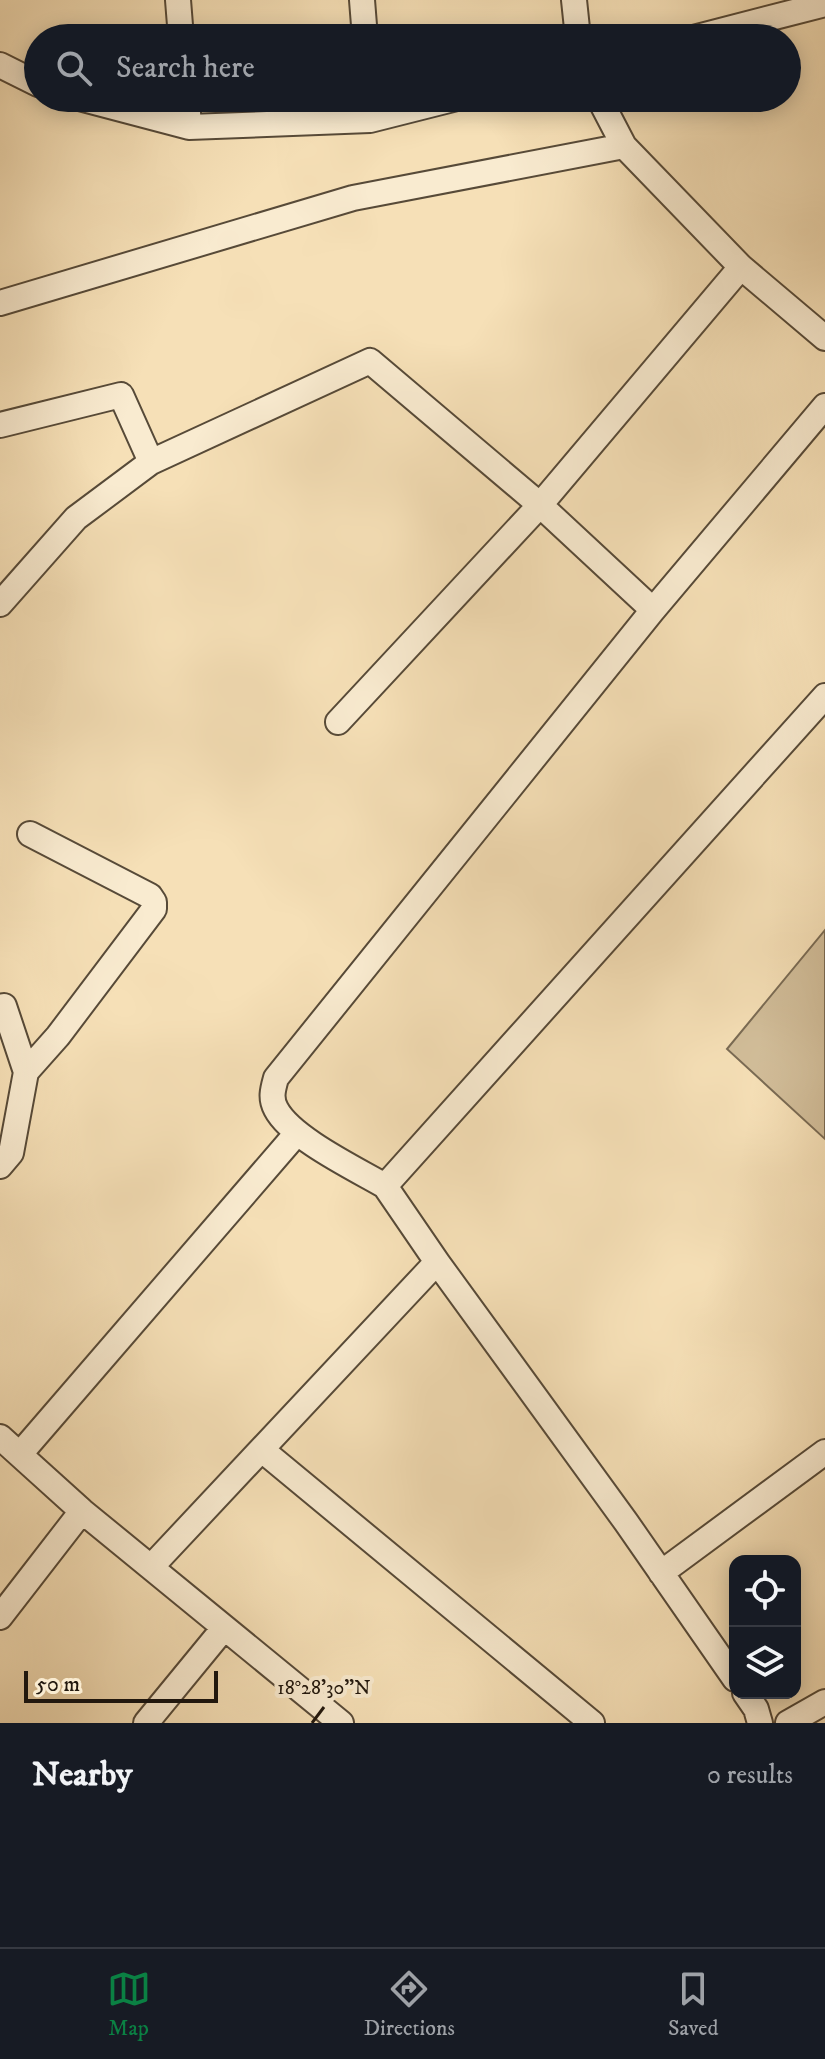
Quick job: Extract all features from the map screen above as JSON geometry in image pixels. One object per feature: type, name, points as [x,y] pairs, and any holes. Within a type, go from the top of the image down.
[{"type":"street","points":[[178,0],[180,24]]},
{"type":"street","points":[[362,0],[364,24]]},
{"type":"street","points":[[574,0],[577,24]]},
{"type":"street","points":[[747,24],[825,4]]},
{"type":"street","points":[[0,65],[24,77]]},
{"type":"street","points":[[132,112],[189,127],[340,112]]},
{"type":"street","points":[[188,112],[189,127]]},
{"type":"street","points":[[606,112],[624,146],[741,267],[825,338]]},
{"type":"street","points":[[0,303],[353,198],[624,146]]},
{"type":"street","points":[[338,722],[540,505],[741,267]]},
{"type":"street","points":[[0,604],[76,518],[151,462],[370,361],[540,505],[653,610]]},
{"type":"street","points":[[0,425],[121,395],[151,462]]},
{"type":"street","points":[[729,1670],[385,1186],[297,1133],[276,1110],[271,1093],[276,1078],[653,610],[825,406]]},
{"type":"street","points":[[385,1186],[825,696]]},
{"type":"street","points":[[26,1072],[58,1036],[154,909],[150,896],[30,834]]},
{"type":"street","points":[[0,1166],[11,1153],[26,1072],[4,1006]]},
{"type":"street","points":[[20,1454],[297,1133]]},
{"type":"street","points":[[152,1566],[437,1262]]},
{"type":"street","points":[[0,1437],[82,1511],[341,1723]]},
{"type":"street","points":[[262,1450],[592,1723]]},
{"type":"street","points":[[661,1573],[825,1452]]},
{"type":"street","points":[[0,1617],[82,1511]]},
{"type":"street","points":[[146,1723],[224,1628]]},
{"type":"street","points":[[749,1699],[760,1723]]},
{"type":"street","points":[[788,1723],[824,1704]]},
{"type":"shaded area","points":[[825,930],[825,1139],[727,1049]]}]
